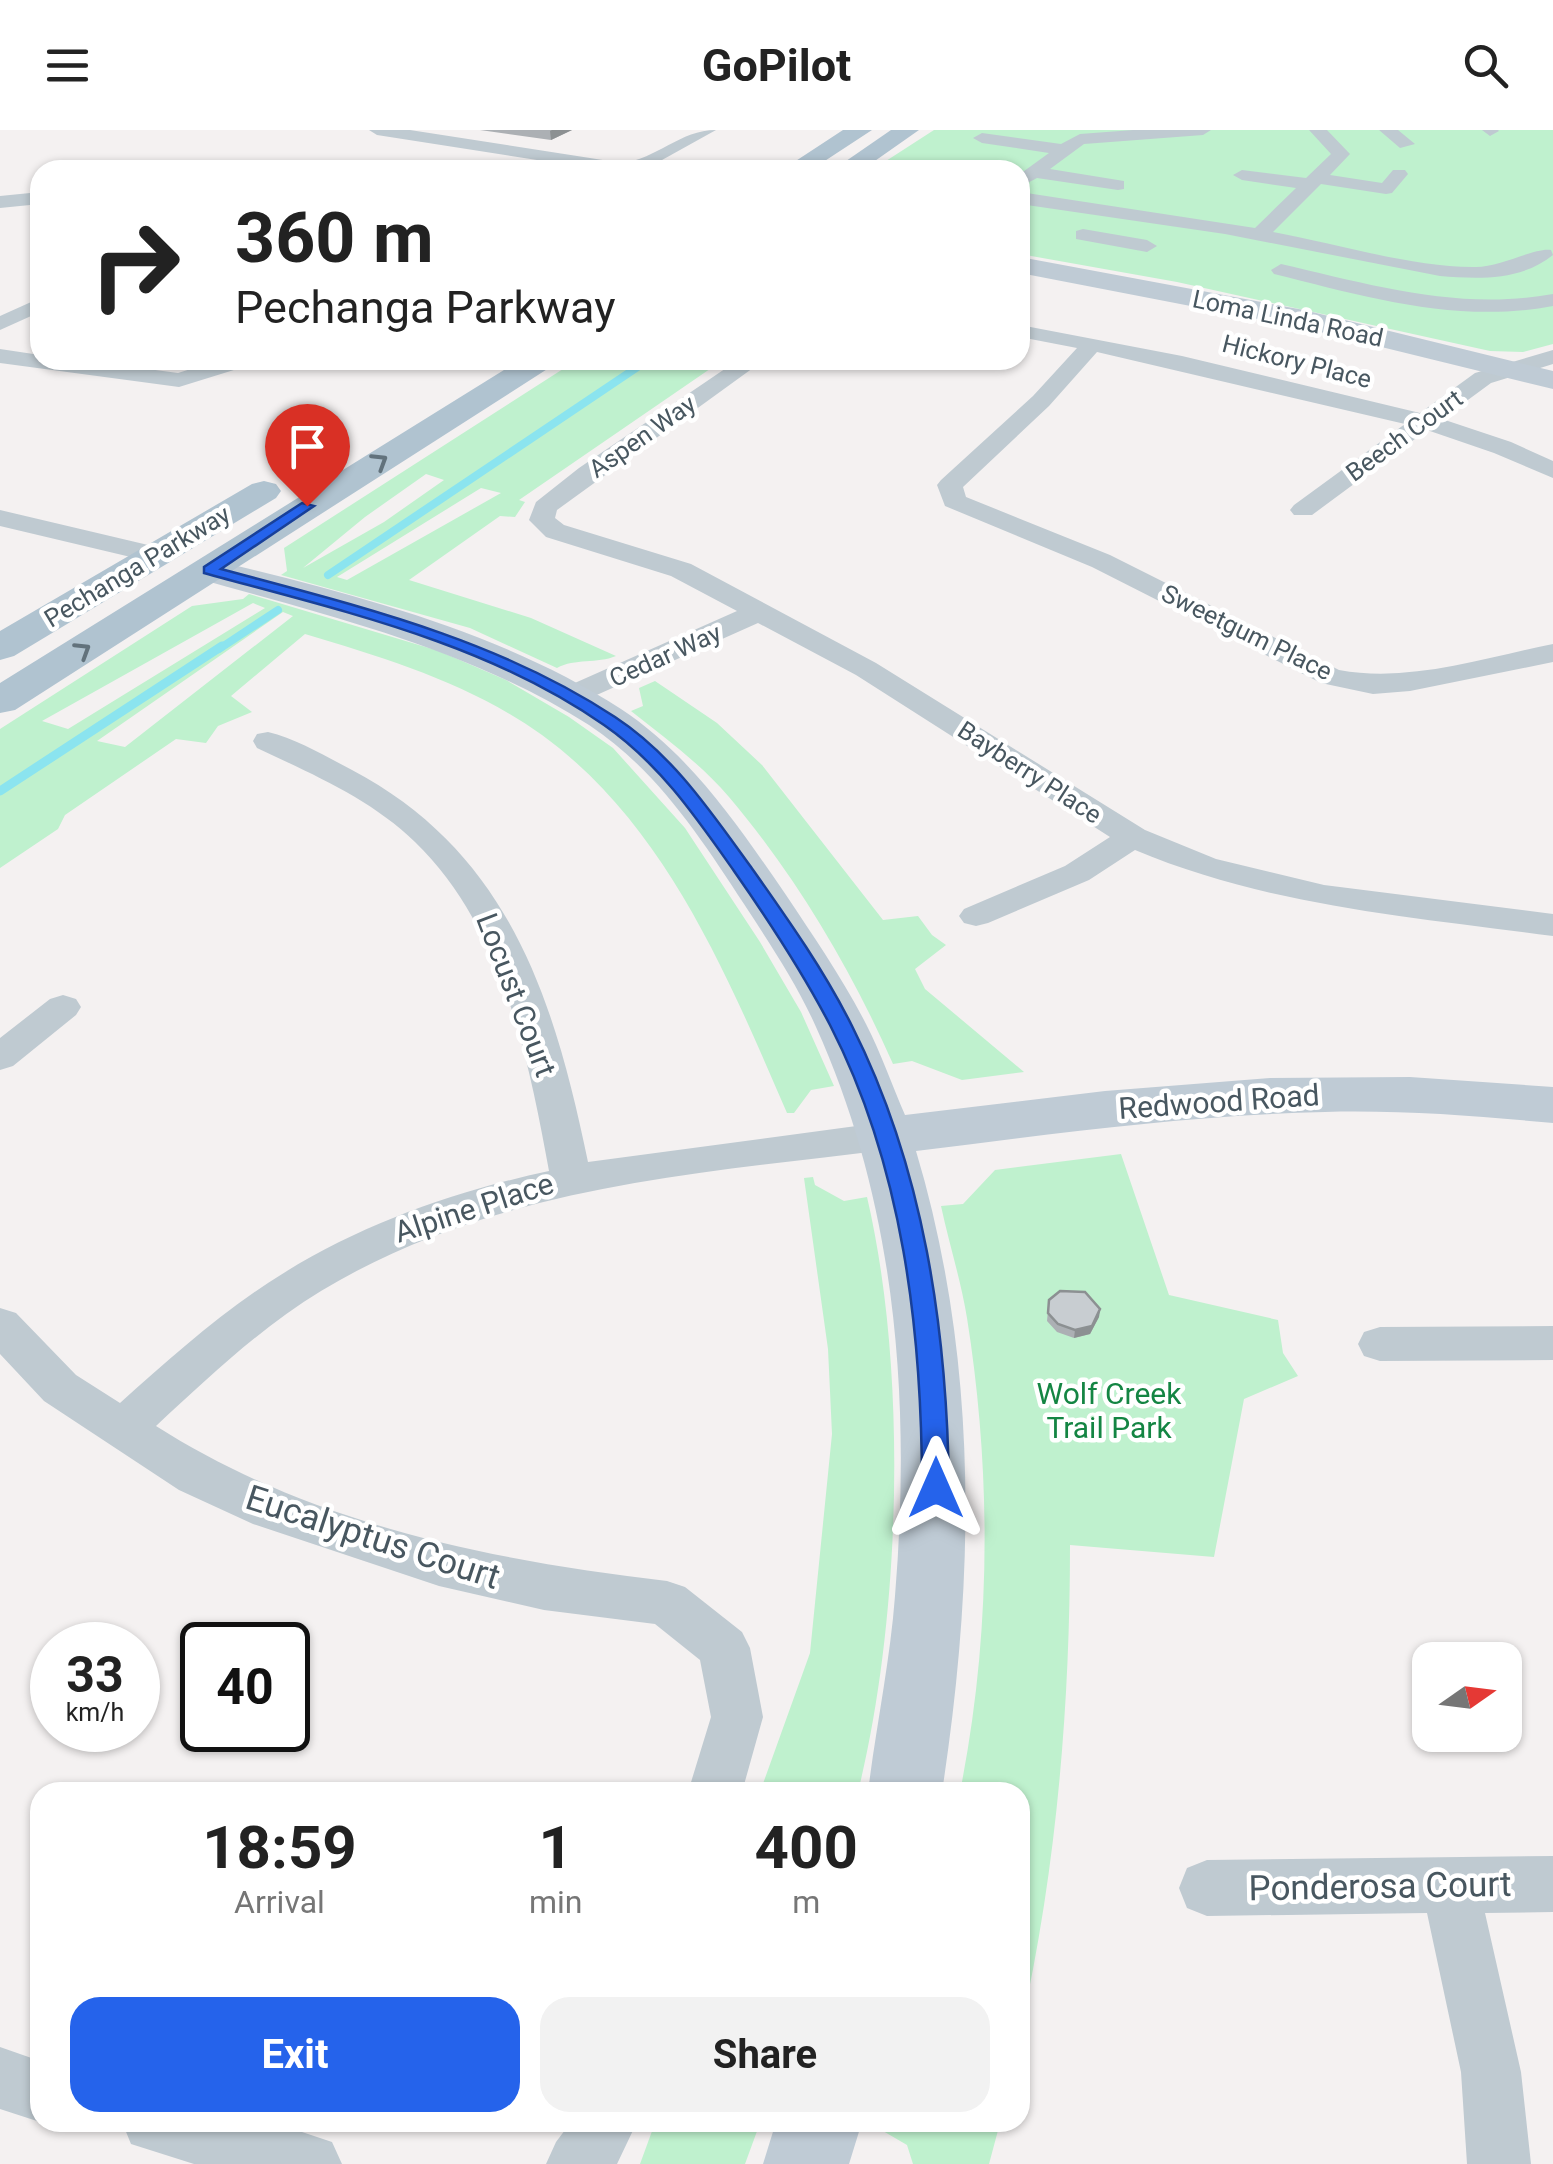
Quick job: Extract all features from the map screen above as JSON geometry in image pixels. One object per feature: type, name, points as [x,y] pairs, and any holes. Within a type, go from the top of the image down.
[{"type":"main road","points":[[810,160],[860,130]]},
{"type":"main road","points":[[860,160],[907,130]]},
{"type":"main road","name":"Pechanga Parkway","points":[[0,701],[525,370]]},
{"type":"main road","name":"Pechanga Parkway","points":[[0,648],[288,476]]},
{"type":"main road","points":[[156,556],[209,570]]},
{"type":"street","points":[[377,130],[570,160]]},
{"type":"street","points":[[650,160],[708,130]]},
{"type":"street","points":[[1030,177],[1071,146],[1116,132],[1204,130]]},
{"type":"street","points":[[1260,234],[1340,154],[1318,130]]},
{"type":"street","points":[[1386,130],[1406,144]]},
{"type":"street","points":[[982,138],[1139,153]]},
{"type":"street","points":[[1242,175],[1386,189]]},
{"type":"street","points":[[1030,182],[1118,184]]},
{"type":"street","points":[[1030,184],[1181,221],[1440,270],[1500,270],[1551,246]]},
{"type":"street","points":[[1,202],[30,199]]},
{"type":"street","points":[[1128,263],[1208,201]]},
{"type":"street","points":[[1263,286],[1319,246],[1355,228]]},
{"type":"street","points":[[1056,230],[1147,246]]},
{"type":"street","name":"Loma Linda Road","points":[[1030,267],[1304,319],[1553,380]]},
{"type":"street","points":[[1281,270],[1472,308],[1523,308],[1553,300]]},
{"type":"street","points":[[1500,270],[1553,291]]},
{"type":"street","points":[[0,324],[30,309]]},
{"type":"street","name":"Hickory Place","points":[[1030,332],[1171,358],[1424,422],[1530,459],[1553,472]]},
{"type":"street","name":"Sweetgum Place","points":[[1092,344],[1041,401],[950,485],[954,500],[1101,561],[1331,677],[1373,685],[1410,682],[1553,652]]},
{"type":"street","points":[[0,356],[30,360]]},
{"type":"street","name":"Beech Court","points":[[1303,510],[1483,378],[1553,356]]},
{"type":"street","points":[[104,370],[179,380],[210,370]]},
{"type":"street","name":"Aspen Way","points":[[542,520],[545,507],[588,473],[737,370]]},
{"type":"street","points":[[0,518],[156,556]]},
{"type":"street","name":"Bayberry Place","points":[[542,520],[554,531],[681,570],[925,704],[1133,837],[1206,867],[1324,895],[1553,925]]},
{"type":"street","points":[[209,570],[412,626],[494,658],[570,696],[649,752],[695,802],[791,938],[842,1027],[886,1136],[908,1211],[920,1278],[935,1408],[936,1527],[923,1683],[907,1782]]},
{"type":"street","name":"Cedar Way","points":[[570,696],[759,612]]},
{"type":"street","name":"Locust Court","points":[[268,741],[382,799],[452,859],[474,890],[498,936],[541,1043],[571,1176]]},
{"type":"street","points":[[976,916],[1077,873],[1133,837]]},
{"type":"street","points":[[0,1057],[63,1007]]},
{"type":"street","name":"Redwood Road","points":[[886,1136],[1108,1108],[1324,1094],[1446,1096],[1553,1104]]},
{"type":"street","name":"Alpine Place","points":[[124,1428],[231,1331],[306,1280],[390,1234],[478,1201],[571,1176],[886,1136]]},
{"type":"street","name":"Eucalyptus Court","points":[[0,1325],[60,1388],[196,1476],[270,1510],[439,1565],[544,1588],[667,1602],[724,1648],[738,1717],[717,1782]]},
{"type":"street","points":[[1380,1344],[1553,1343]]},
{"type":"street","name":"Ponderosa Court","points":[[1207,1888],[1553,1884]]},
{"type":"street","points":[[1450,1886],[1491,2072],[1499,2164]]},
{"type":"street","points":[[0,2078],[30,2088]]},
{"type":"street","points":[[190,2132],[310,2164]]},
{"type":"street","points":[[578,2164],[599,2132]]},
{"type":"street","points":[[806,2164],[816,2132]]},
{"type":"green space","points":[[934,130],[1553,130],[1553,344],[1523,352],[1490,351],[1177,282],[1030,256],[1030,160],[888,160]]},
{"type":"green space","points":[[561,370],[708,370],[519,500],[525,502],[515,517],[500,516],[409,580],[531,618],[616,656],[557,668],[470,628],[281,575],[287,571],[284,548]],"holes":[[[426,474],[444,480],[384,522],[303,568]],[[481,488],[501,493],[347,580],[337,577]]]},
{"type":"green space","points":[[249,594],[439,651],[506,680],[613,748],[685,828],[760,942],[801,1012],[834,1086],[811,1090],[794,1113],[787,1113],[741,1009],[689,907],[624,813],[586,772],[542,735],[487,701],[398,663],[305,634],[231,696],[252,712],[218,726],[206,743],[176,739],[65,815],[58,829],[0,868],[0,729],[192,606],[243,599]],"holes":[[[253,603],[265,608],[68,729],[42,721]],[[283,612],[293,616],[125,747],[97,741]]]},
{"type":"green space","points":[[655,681],[717,723],[762,765],[883,920],[918,916],[932,935],[946,945],[915,969],[925,989],[1024,1072],[962,1080],[912,1061],[893,1064],[840,959],[754,827],[718,785],[631,711],[643,706],[639,688]]},
{"type":"green space","name":"Wolf Creek Trail Park","points":[[1121,1154],[1169,1295],[1278,1320],[1283,1353],[1298,1376],[1244,1399],[1214,1557],[1070,1545],[1064,1729],[1052,1851],[1030,1982],[1030,1782],[962,1782],[978,1675],[984,1496],[967,1318],[941,1206],[963,1204],[995,1170]]},
{"type":"green space","points":[[813,1177],[815,1185],[844,1201],[867,1197],[889,1339],[894,1416],[891,1573],[883,1650],[860,1782],[764,1782],[810,1653],[832,1434],[828,1349],[804,1178]]},
{"type":"green space","points":[[651,2132],[757,2132],[745,2164],[640,2164]]},
{"type":"green space","points":[[885,2132],[998,2132],[989,2164],[913,2164],[907,2145]]},
{"type":"building","points":[[1060,1291],[1085,1292],[1100,1309],[1092,1326],[1075,1330],[1058,1324],[1048,1313],[1049,1300]]},
{"type":"waterway","points":[[328,575],[633,370]]},
{"type":"waterway","points":[[219,649],[278,610]]},
{"type":"waterway","points":[[0,791],[222,646]]},
{"type":"route","points":[[307,506],[209,570],[412,626],[478,650],[570,696],[610,721],[649,752],[695,802],[791,938],[842,1027],[886,1136],[908,1211],[923,1294],[935,1408],[936,1488]]}]
